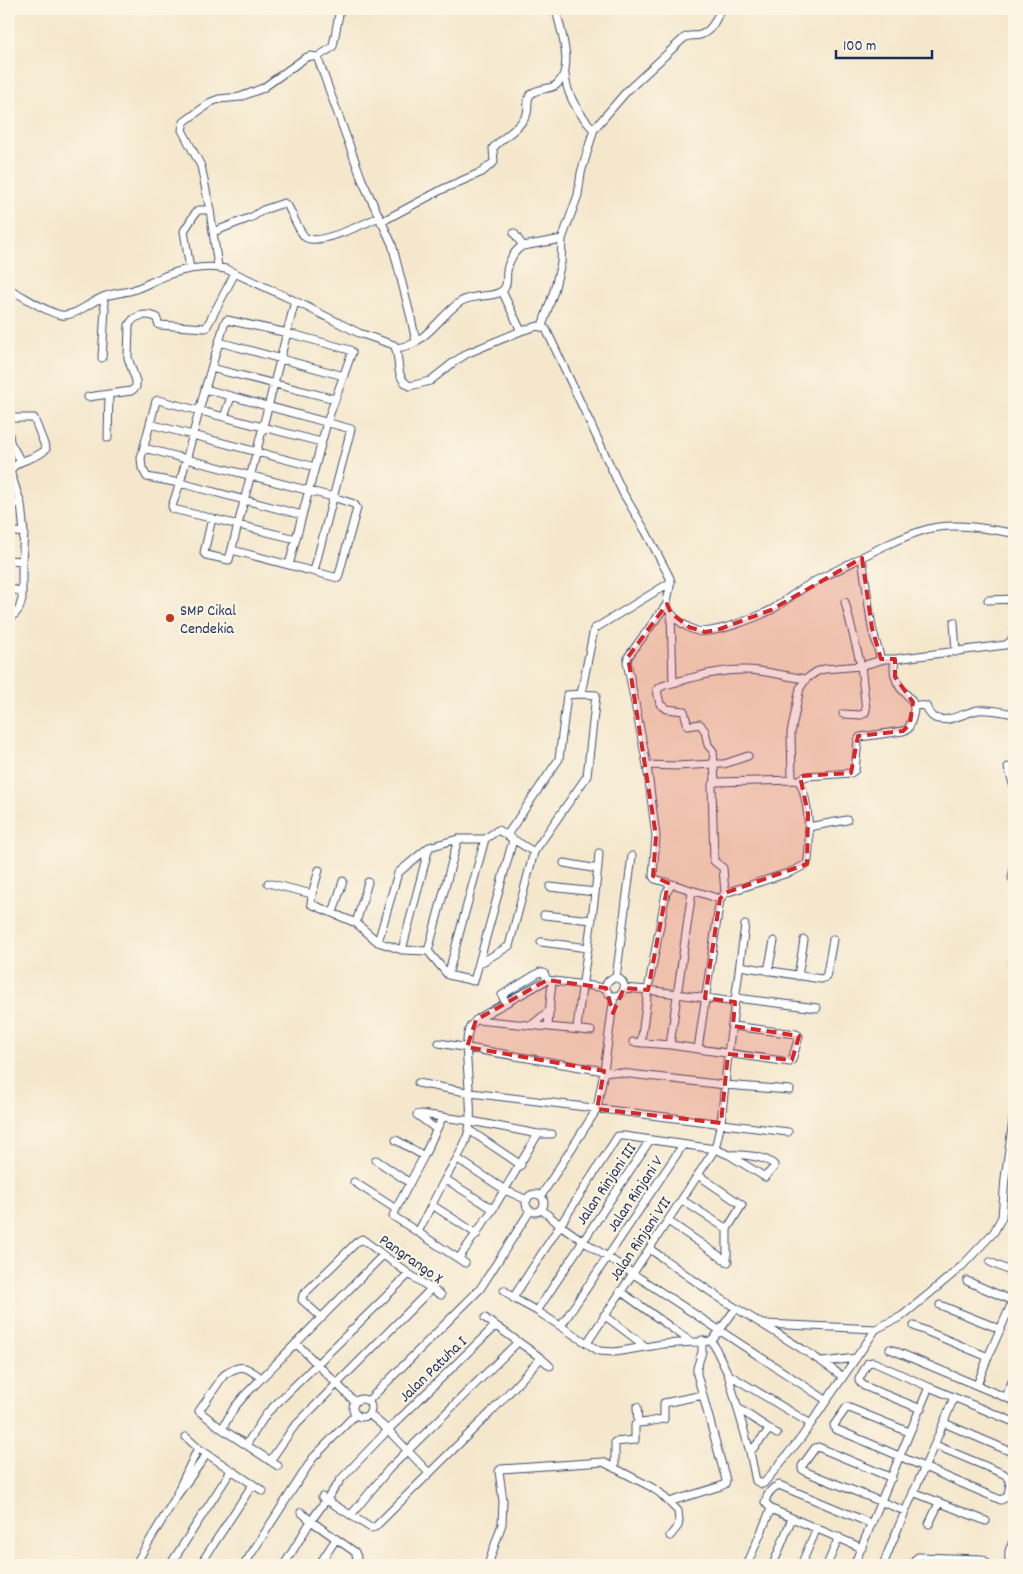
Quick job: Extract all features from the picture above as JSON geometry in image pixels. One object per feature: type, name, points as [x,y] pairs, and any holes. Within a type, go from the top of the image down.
[{"type":"street","points":[[218,267],[203,171],[198,157],[184,135],[182,126],[184,122],[210,102],[240,97],[263,88],[304,58],[310,56],[318,57],[332,48],[340,9]]},
{"type":"street","points":[[556,9],[566,57],[565,74],[567,84],[580,114],[594,130]]},
{"type":"street","points":[[542,326],[561,263],[562,239],[578,195],[581,173],[597,124],[627,91],[684,38],[690,35],[700,35],[711,27],[718,17],[720,9]]},
{"type":"street","points":[[318,57],[348,142],[380,220],[392,244],[416,342]]},
{"type":"street","points":[[213,232],[284,203],[288,206],[304,236],[310,239],[324,239],[380,220],[476,175],[493,164],[495,160],[493,148],[526,118],[529,110],[528,100],[532,93],[552,87],[565,74]]},
{"type":"street","points":[[190,269],[184,231],[196,212],[210,210]]},
{"type":"street","points":[[514,233],[523,246]]},
{"type":"street","points":[[9,289],[59,314],[71,314],[103,297],[131,291],[158,279],[190,269],[218,267],[296,301],[359,333],[389,343],[396,348],[408,346],[416,342],[461,301],[469,297],[494,294],[502,291],[507,283],[507,270],[511,259],[519,248],[562,239]]},
{"type":"street","points":[[88,397],[131,391],[136,387],[136,381],[128,358],[129,324],[131,320],[138,316],[150,315],[156,317],[159,325],[206,328],[235,273]]},
{"type":"street","points":[[502,291],[521,331]]},
{"type":"street","points":[[102,358],[105,309],[103,297]]},
{"type":"street","points":[[212,518],[205,554],[226,560],[230,558],[296,301]]},
{"type":"street","points":[[289,564],[296,539],[302,515],[309,491],[326,422],[344,376],[351,350],[229,319],[225,322],[204,389],[180,483],[172,506],[173,509],[296,539]]},
{"type":"street","points":[[396,348],[400,375],[405,383],[414,386],[430,381],[468,353],[534,326],[542,326],[546,329],[623,493],[657,552],[670,582],[667,604],[628,658],[647,765],[656,836],[653,876],[654,879],[720,899]]},
{"type":"street","points":[[219,342],[344,376]]},
{"type":"street","points":[[211,368],[335,399]]},
{"type":"street","points":[[204,389],[350,429],[314,571]]},
{"type":"street","points":[[108,438],[109,394]]},
{"type":"street","points":[[224,417],[231,397]]},
{"type":"street","points":[[302,515],[180,483],[147,477],[141,462],[150,424],[157,400],[321,442]]},
{"type":"street","points":[[9,419],[34,418],[46,449],[12,467],[9,471],[21,504],[24,533],[22,599],[19,609],[9,618]]},
{"type":"street","points":[[150,424],[315,467]]},
{"type":"street","points":[[9,439],[21,462]]},
{"type":"street","points":[[144,448],[333,497],[354,504],[357,508],[339,577],[337,578],[232,550]]},
{"type":"street","points":[[9,502],[21,504]]},
{"type":"street","points":[[671,613],[697,630],[705,632],[717,630],[771,610],[812,583],[911,535],[935,527],[965,526],[1014,533]]},
{"type":"street","points":[[9,531],[24,533]]},
{"type":"street","points":[[862,558],[872,628],[881,660]]},
{"type":"street","points":[[9,560],[22,561]]},
{"type":"street","points":[[581,694],[594,628],[670,582]]},
{"type":"street","points":[[9,589],[22,591]]},
{"type":"street","points":[[988,600],[1014,599]]},
{"type":"street","points":[[843,714],[861,715],[865,713],[861,666],[845,602]]},
{"type":"street","points":[[667,604],[671,613],[673,683]]},
{"type":"street","points":[[954,622],[956,652]]},
{"type":"street","points":[[698,1049],[720,899],[725,893],[791,872],[807,864],[808,827],[806,800],[802,785],[795,780],[791,733],[799,694],[806,680],[816,672],[824,669],[861,666],[881,660],[1005,645],[1013,639],[1014,630]]},
{"type":"street","points":[[715,782],[795,780],[807,776],[851,774],[854,772],[860,737],[908,729],[914,705],[910,696],[895,678],[894,659]]},
{"type":"street","points":[[725,893],[723,868],[714,861],[711,791],[712,785],[715,782],[712,751],[708,745],[705,731],[700,724],[688,726],[684,711],[667,709],[660,704],[658,690],[662,686],[705,675],[742,670],[806,680]]},
{"type":"street","points":[[319,870],[311,904],[356,923],[378,942],[402,950],[428,951],[448,975],[474,981],[478,964],[510,837],[559,759],[567,695],[596,695],[587,776],[534,852],[509,946],[478,964]]},
{"type":"street","points":[[914,705],[926,706],[931,716],[938,719],[981,710],[1014,714]]},
{"type":"street","points":[[647,765],[724,764],[748,756]]},
{"type":"street","points":[[1008,767],[1014,785]]},
{"type":"street","points":[[808,827],[847,820]]},
{"type":"street","points":[[378,942],[398,873],[429,847],[458,839],[485,839],[498,830],[534,852]]},
{"type":"street","points":[[428,951],[458,839]]},
{"type":"street","points":[[448,975],[485,839]]},
{"type":"street","points":[[402,950],[429,847]]},
{"type":"street","points":[[577,1029],[599,853]]},
{"type":"street","points":[[616,978],[632,856]]},
{"type":"street","points":[[569,862],[598,869]]},
{"type":"street","points":[[1012,878],[1014,870]]},
{"type":"street","points":[[333,913],[344,881]]},
{"type":"street","points":[[356,923],[368,882]]},
{"type":"street","points":[[268,883],[312,894]]},
{"type":"street","points":[[641,1043],[648,990],[666,893],[672,884]]},
{"type":"street","points":[[550,887],[595,892]]},
{"type":"street","points":[[670,1045],[692,890]]},
{"type":"street","points":[[544,915],[592,920]]},
{"type":"street","name":"Jalan Rinjani VII","points":[[587,1343],[714,1149],[721,1123],[745,924]]},
{"type":"street","points":[[740,966],[821,979],[826,977],[833,939]]},
{"type":"street","points":[[798,976],[804,940]]},
{"type":"street","points":[[768,971],[774,941]]},
{"type":"street","points":[[541,942],[588,948]]},
{"type":"street","points":[[1012,966],[1014,958]]},
{"type":"street","points":[[616,978],[621,980],[624,988],[618,996],[614,996],[609,994],[606,988],[608,981],[616,978]]},
{"type":"street","points":[[418,1232],[445,1179],[458,1159],[469,1130],[471,1121],[471,1092],[467,1047],[470,1027],[476,1020],[504,1002],[549,980],[606,988]]},
{"type":"street","points":[[548,1026],[550,1010],[549,980]]},
{"type":"street","points":[[624,988],[705,998],[817,1008]]},
{"type":"street","points":[[541,1196],[597,1109],[614,996]]},
{"type":"street","points":[[532,1025],[550,1010]]},
{"type":"street","points":[[476,1020],[591,1031]]},
{"type":"street","points":[[633,1042],[670,1045],[790,1062],[792,1060],[798,1040],[796,1034],[733,1026]]},
{"type":"street","points":[[439,1043],[604,1071],[725,1085],[790,1090]]},
{"type":"street","points":[[418,1083],[597,1109],[788,1132]]},
{"type":"street","points":[[712,1340],[728,1374],[750,1452],[756,1481],[762,1484],[811,1424],[876,1330],[902,1316],[930,1293],[962,1266],[994,1232],[1002,1217],[1014,1113]]},
{"type":"street","points":[[436,1129],[417,1115],[471,1121],[538,1134],[552,1134]]},
{"type":"street","points":[[442,1118],[393,1216],[462,1260],[538,1134]]},
{"type":"street","points":[[469,1130],[521,1165]]},
{"type":"street","points":[[514,1298],[618,1136],[714,1149],[729,1155],[762,1177],[768,1176],[774,1167],[770,1161],[749,1155],[729,1155]]},
{"type":"street","points":[[396,1140],[424,1156]]},
{"type":"street","name":"Jalan Rinjani III","points":[[537,1311],[650,1140]]},
{"type":"street","name":"Jalan Rinjani V","points":[[561,1326],[683,1145]]},
{"type":"street","points":[[458,1159],[505,1190],[527,1200]]},
{"type":"street","points":[[376,1160],[410,1183]]},
{"type":"street","points":[[668,1221],[727,1262],[727,1229],[742,1205],[698,1175]]},
{"type":"street","points":[[445,1179],[493,1209]]},
{"type":"street","points":[[354,1182],[396,1209]]},
{"type":"street","points":[[530,1211],[527,1207],[527,1200],[531,1195],[541,1196]]},
{"type":"street","points":[[530,1211],[542,1210],[545,1204],[541,1196]]},
{"type":"street","points":[[682,1200],[727,1229]]},
{"type":"street","points":[[432,1205],[477,1234]]},
{"type":"street","points":[[542,1210],[583,1241],[633,1272],[719,1332],[826,1400]]},
{"type":"street","points":[[368,1401],[480,1289],[530,1211]]},
{"type":"street","name":"Pangrango X","points":[[322,1318],[302,1300],[303,1295],[359,1240],[364,1241],[441,1295]]},
{"type":"street","points":[[650,1249],[736,1308],[823,1362],[843,1377]]},
{"type":"street","points":[[222,1429],[234,1408],[261,1378],[383,1256]]},
{"type":"street","points":[[990,1262],[1014,1273]]},
{"type":"street","points":[[246,1445],[267,1413],[409,1274]]},
{"type":"street","points":[[967,1281],[1014,1299],[977,1385]]},
{"type":"street","points":[[270,1461],[293,1428],[432,1288]]},
{"type":"street","points":[[504,1290],[599,1351],[615,1352],[645,1346],[712,1340],[736,1308]]},
{"type":"street","points":[[620,1291],[690,1341]]},
{"type":"street","points":[[940,1305],[1000,1329]]},
{"type":"street","points":[[604,1315],[645,1346]]},
{"type":"street","points":[[485,1318],[550,1366]]},
{"type":"street","points":[[764,1324],[876,1330]]},
{"type":"street","name":"Jalan Patuha I","points":[[284,1565],[325,1498],[342,1478],[388,1430],[495,1326]]},
{"type":"street","points":[[914,1326],[988,1357]]},
{"type":"street","points":[[669,1502],[725,1484],[725,1474],[697,1368],[702,1352],[702,1340]]},
{"type":"street","points":[[351,1515],[373,1487],[407,1451],[518,1342]]},
{"type":"street","points":[[296,1343],[355,1402]]},
{"type":"street","points":[[890,1348],[1014,1401]]},
{"type":"street","points":[[325,1498],[371,1528],[375,1527],[491,1412],[541,1358]]},
{"type":"street","points":[[823,1362],[856,1358]]},
{"type":"street","points":[[921,1409],[864,1386],[859,1379],[868,1363],[873,1362],[1014,1422]]},
{"type":"street","points":[[261,1378],[250,1369],[244,1367],[230,1371],[224,1376],[199,1411],[222,1429],[278,1466]]},
{"type":"street","points":[[728,1374],[811,1424]]},
{"type":"street","points":[[1006,1397],[1014,1377]]},
{"type":"street","points":[[854,1565],[892,1478],[909,1432],[930,1387]]},
{"type":"street","points":[[638,1423],[649,1423],[664,1419],[664,1403],[703,1395]]},
{"type":"street","points":[[883,1565],[904,1511],[935,1445],[954,1397]]},
{"type":"street","points":[[355,1402],[364,1399],[368,1401],[371,1405],[369,1414]]},
{"type":"street","points":[[355,1402],[353,1410],[356,1414],[365,1416],[369,1414]]},
{"type":"street","points":[[615,1468],[615,1442],[635,1440],[635,1425],[638,1423],[637,1407]]},
{"type":"street","points":[[909,1432],[847,1407],[834,1425],[835,1429],[1001,1500],[1007,1497],[1010,1485],[1008,1477],[1004,1474],[935,1445]]},
{"type":"street","points":[[738,1408],[776,1434]]},
{"type":"street","points":[[244,1565],[313,1458],[356,1414]]},
{"type":"street","points":[[369,1414],[388,1430],[429,1473]]},
{"type":"street","points":[[944,1423],[1014,1453]]},
{"type":"street","points":[[750,1452],[770,1429]]},
{"type":"street","points":[[186,1438],[231,1471],[263,1491]]},
{"type":"street","points":[[892,1478],[818,1447],[802,1464],[802,1469],[806,1472],[904,1511]]},
{"type":"street","points":[[176,1497],[179,1484],[198,1448]]},
{"type":"street","points":[[135,1565],[176,1497],[207,1454]]},
{"type":"street","points":[[488,1565],[502,1524],[503,1501],[500,1469],[603,1462],[652,1487],[678,1511],[679,1521],[676,1530],[670,1536]]},
{"type":"street","points":[[170,1565],[231,1471]]},
{"type":"street","points":[[200,1565],[253,1484]]},
{"type":"street","points":[[862,1548],[771,1509],[765,1502],[766,1496],[774,1487],[779,1486],[872,1524]]},
{"type":"street","points":[[913,1492],[986,1521]]},
{"type":"street","points":[[929,1524],[939,1503]]},
{"type":"street","points":[[747,1565],[771,1509]]},
{"type":"street","points":[[301,1512],[311,1522],[355,1552],[354,1565]]},
{"type":"street","points":[[773,1565],[792,1518]]},
{"type":"street","points":[[801,1565],[817,1528]]},
{"type":"street","points":[[827,1565],[839,1537]]},
{"type":"street","points":[[1009,1565],[1009,1551],[1014,1538]]},
{"type":"street","points":[[319,1565],[336,1539]]},
{"type":"street","points":[[915,1565],[914,1560],[918,1557],[982,1559],[986,1565]]},
{"type":"highlighted area","points":[[862,558],[872,628],[881,659],[895,659],[895,677],[913,702],[910,724],[903,731],[858,736],[851,773],[800,776],[808,814],[807,864],[725,893],[720,899],[705,998],[735,1002],[733,1026],[799,1036],[792,1060],[728,1054],[721,1123],[597,1109],[604,1071],[467,1047],[476,1020],[547,980],[606,988],[613,1013],[624,988],[648,990],[668,883],[653,876],[656,836],[628,657],[667,604],[671,613],[689,627],[705,632],[717,630],[771,610]]},
{"type":"place","name":"SMP Cikal Cendekia","points":[[170,618]]}]
